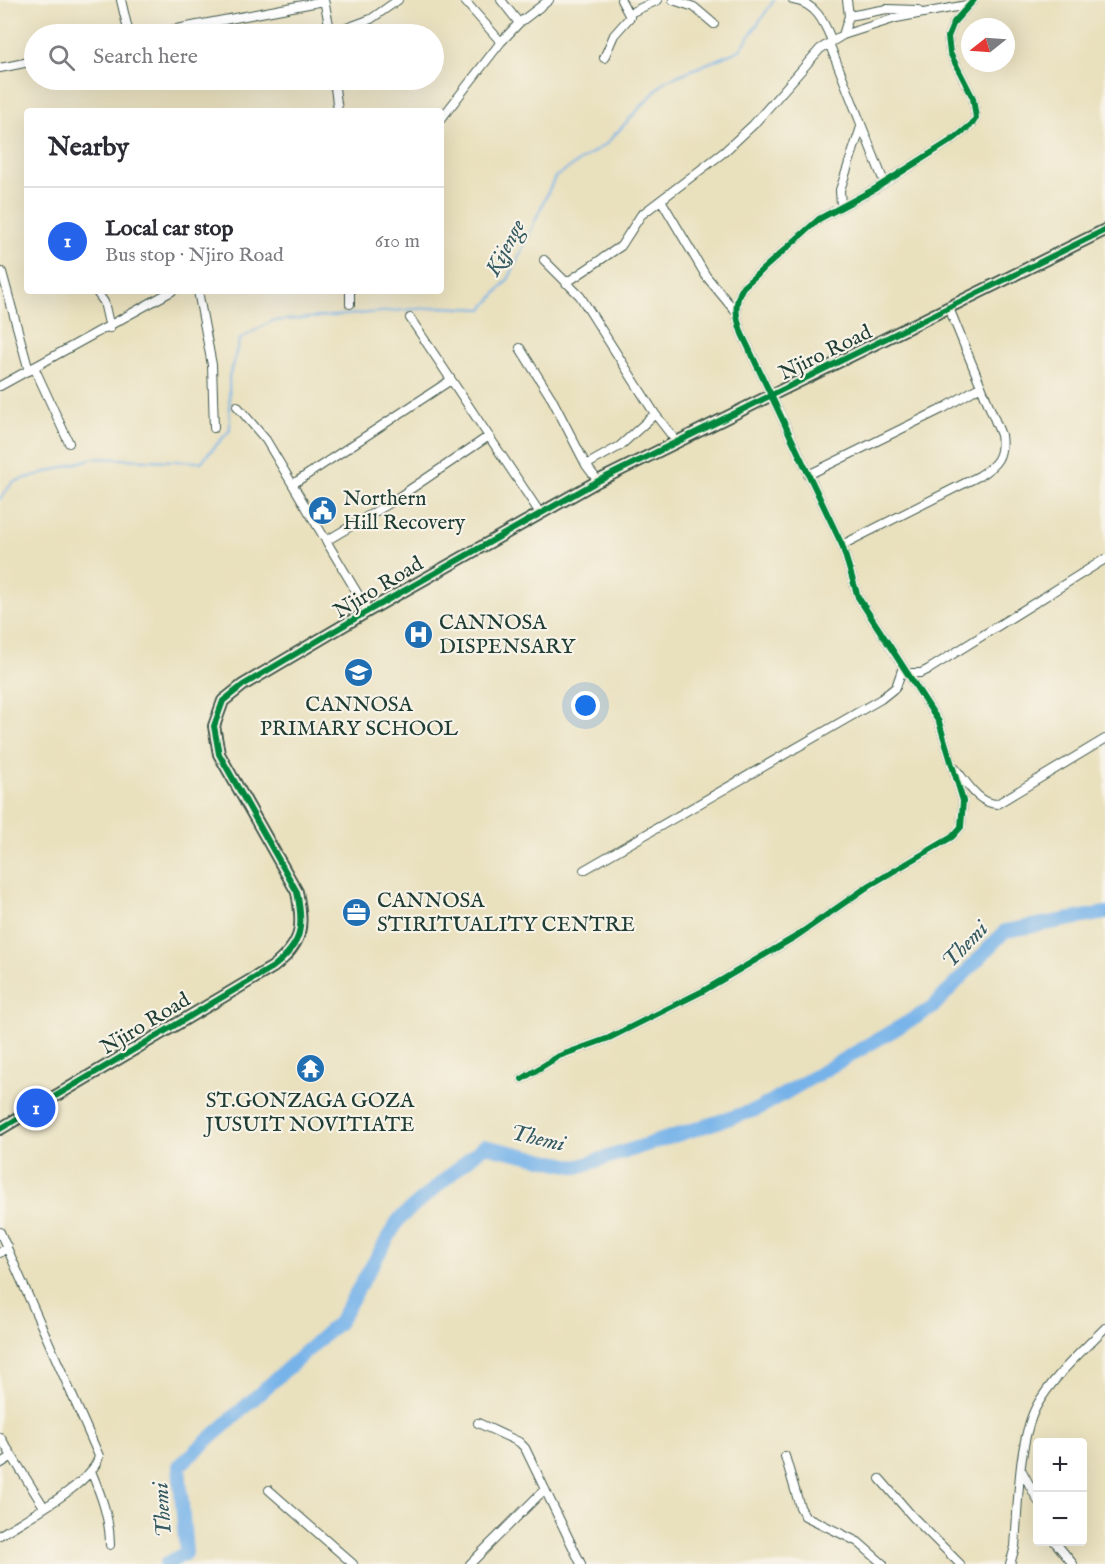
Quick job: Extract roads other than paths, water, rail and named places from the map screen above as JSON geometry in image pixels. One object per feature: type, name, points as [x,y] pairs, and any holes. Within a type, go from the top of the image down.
[{"type":"street","points":[[121,0],[127,24]]},
{"type":"street","points":[[358,24],[371,19],[398,0]]},
{"type":"street","points":[[464,0],[501,42]]},
{"type":"street","points":[[501,0],[519,23]]},
{"type":"street","points":[[444,115],[501,42],[519,23],[549,0]]},
{"type":"street","points":[[604,58],[608,46],[630,17],[630,13],[621,0]]},
{"type":"street","points":[[630,13],[658,0]]},
{"type":"street","points":[[673,0],[694,7],[714,24]]},
{"type":"street","points":[[793,0],[810,5],[825,24],[861,127],[884,182]]},
{"type":"street","points":[[843,35],[849,16],[847,0]]},
{"type":"street","points":[[203,24],[324,1],[329,24]]},
{"type":"street","points":[[566,283],[621,246],[641,215],[724,152],[753,125],[820,49],[843,35],[922,11],[970,2]]},
{"type":"street","points":[[735,311],[740,293],[751,280],[819,219],[857,200],[955,138],[976,118],[973,99],[948,46],[954,22],[970,2]]},
{"type":"street","points":[[849,16],[887,9],[907,8],[922,11]]},
{"type":"street","points":[[0,68],[24,63]]},
{"type":"street","points":[[335,90],[338,108]]},
{"type":"street","points":[[841,206],[840,190],[861,127]]},
{"type":"street","points":[[522,1079],[559,1056],[609,1038],[703,991],[795,937],[870,885],[952,837],[961,827],[963,816],[963,801],[939,722],[858,597],[842,545],[773,395],[742,334],[735,311],[706,276],[661,200]]},
{"type":"street","name":"Njiro Road","points":[[0,1129],[273,967],[294,948],[301,931],[297,892],[219,754],[214,736],[217,714],[223,701],[243,685],[368,611],[598,481],[1105,230]]},
{"type":"street","points":[[544,260],[580,296],[606,333],[655,414],[676,441]]},
{"type":"street","points":[[2,272],[32,369],[69,442]]},
{"type":"street","points":[[98,294],[104,302],[110,328]]},
{"type":"street","points":[[0,386],[110,328],[167,294]]},
{"type":"street","points":[[199,294],[212,365],[214,428]]},
{"type":"street","points":[[350,294],[350,304]]},
{"type":"street","points":[[842,545],[994,467],[1003,449],[1001,435],[949,308]]},
{"type":"street","points":[[410,318],[540,513]]},
{"type":"street","points":[[520,348],[552,399],[586,465],[598,481]]},
{"type":"street","points":[[293,484],[452,380]]},
{"type":"street","points":[[808,475],[944,408],[981,386]]},
{"type":"street","points":[[237,406],[266,440],[368,611]]},
{"type":"street","points":[[586,465],[620,446],[655,414]]},
{"type":"street","points":[[326,541],[390,503],[489,436]]},
{"type":"street","points":[[905,670],[921,673],[929,669],[1044,595],[1105,559]]},
{"type":"street","points":[[584,870],[855,716],[896,687],[905,670]]},
{"type":"street","points":[[951,764],[980,797],[987,802],[997,804],[1105,739]]},
{"type":"street","points":[[0,1232],[97,1450],[98,1461],[91,1471],[44,1507],[0,1535]]},
{"type":"street","points":[[0,1253],[7,1246]]},
{"type":"street","points":[[1010,1564],[1015,1547],[1025,1440],[1037,1406],[1105,1328]]},
{"type":"street","points":[[478,1423],[519,1442],[525,1448],[581,1564]]},
{"type":"street","points":[[0,1437],[44,1507]]},
{"type":"street","points":[[785,1456],[800,1507],[806,1516],[858,1542],[883,1564]]},
{"type":"street","points":[[0,1464],[11,1457]]},
{"type":"street","points":[[91,1471],[102,1496],[110,1530],[110,1545]]},
{"type":"street","points":[[1022,1471],[1033,1492]]},
{"type":"street","points":[[880,1479],[913,1517],[960,1564]]},
{"type":"street","points":[[470,1564],[545,1489]]},
{"type":"street","points":[[269,1490],[353,1564]]},
{"type":"street","points":[[1058,1546],[1073,1564]]},
{"type":"waterway","name":"Kijenge","points":[[0,499],[13,482],[94,458],[201,462],[230,430],[229,377],[240,339],[272,321],[440,307],[483,309],[509,278],[555,177],[606,144],[665,81],[740,50],[774,0]]},
{"type":"waterway","name":"Themi","points":[[166,1564],[186,1553],[179,1466],[339,1322],[399,1219],[484,1146],[577,1167],[758,1109],[932,1008],[1005,931],[1105,913]]},
{"type":"place","name":"Northern Hill Recovery","points":[[322,510]]},
{"type":"place","name":"CANNOSA DISPENSARY","points":[[418,634]]},
{"type":"place","name":"CANNOSA PRIMARY SCHOOL","points":[[359,673]]},
{"type":"place","name":"CANNOSA STIRITUALITY CENTRE","points":[[356,912]]},
{"type":"place","name":"ST.GONZAGA GOZA JUSUIT NOVITIATE","points":[[310,1069]]},
{"type":"place","name":"Local car stop","points":[[36,1108]]}]
